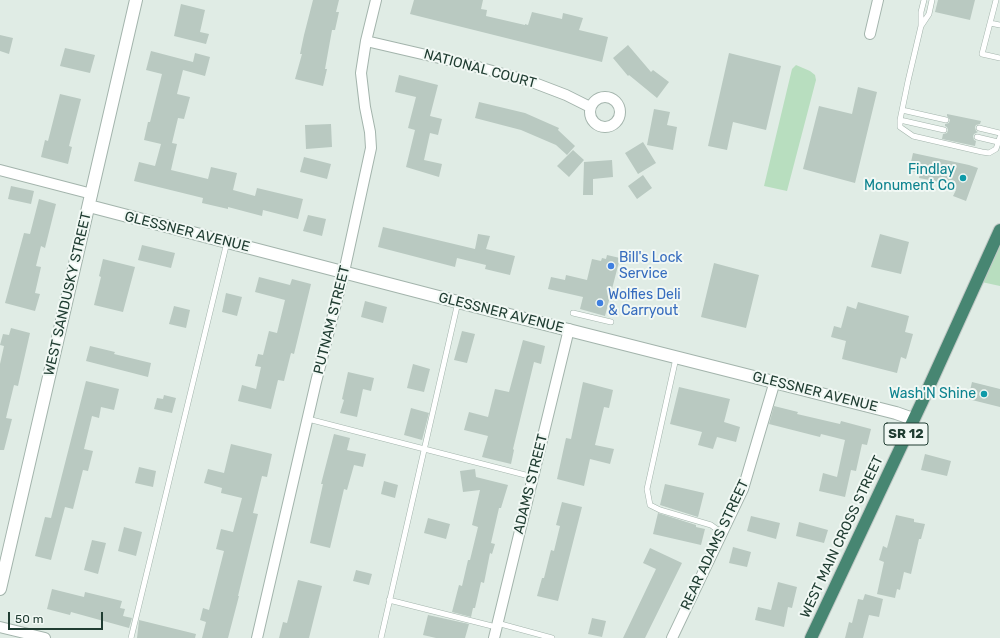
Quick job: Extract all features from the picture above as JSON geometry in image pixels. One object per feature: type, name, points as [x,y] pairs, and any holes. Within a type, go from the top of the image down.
[{"type":"highway","name":"WEST MAIN CROSS STREET","points":[[811,638],[922,402],[1000,230]]},
{"type":"street","name":"WEST SANDUSKY STREET","points":[[0,589],[136,0]]},
{"type":"street","name":"PUTNAM STREET","points":[[257,638],[344,272],[371,148],[370,132],[364,107],[361,78],[366,41],[376,0]]},
{"type":"street","points":[[870,34],[878,0]]},
{"type":"street","name":"NATIONAL COURT","points":[[366,41],[478,67],[524,80],[566,94],[590,107]]},
{"type":"street","points":[[0,170],[92,194]]},
{"type":"street","name":"GLESSNER AVENUE","points":[[89,206],[458,302],[775,381],[896,413],[913,419]]},
{"type":"street","name":"ADAMS STREET","points":[[494,638],[569,329]]},
{"type":"street","name":"REAR ADAMS STREET","points":[[672,638],[743,489],[775,381]]},
{"type":"street","points":[[0,626],[46,638]]},
{"type":"lane","points":[[924,0],[921,12],[921,26],[908,81],[900,127],[913,136],[982,152],[989,153],[996,149],[999,140],[977,137]]},
{"type":"lane","points":[[921,26],[929,14],[932,0]]},
{"type":"lane","points":[[996,0],[997,7],[990,23],[982,54],[1000,58]]},
{"type":"lane","points":[[990,23],[1000,25]]},
{"type":"lane","points":[[902,110],[946,120]]},
{"type":"lane","points":[[900,120],[944,130]]},
{"type":"lane","points":[[979,128],[1000,133]]},
{"type":"lane","points":[[131,638],[227,242]]},
{"type":"lane","points":[[380,638],[458,302]]},
{"type":"lane","points":[[573,313],[611,322]]},
{"type":"lane","points":[[676,356],[647,489],[650,505],[660,510],[711,524],[722,533]]},
{"type":"lane","points":[[308,419],[533,477]]},
{"type":"lane","points":[[389,600],[552,638]]},
{"type":"green space","points":[[796,65],[810,71],[815,75],[816,80],[787,191],[764,186],[792,69]]},
{"type":"green space","points":[[1000,230],[1000,286],[977,281]]},
{"type":"building","points":[[313,0],[339,0],[336,12],[339,12],[335,30],[332,30],[325,69],[327,69],[323,86],[295,79],[302,54],[300,54]]},
{"type":"building","points":[[414,0],[483,0],[481,9],[487,10],[486,16],[525,25],[528,25],[532,12],[562,19],[563,13],[583,18],[579,30],[608,37],[602,62],[410,14]]},
{"type":"building","points":[[938,0],[975,0],[970,20],[935,12]]},
{"type":"building","points":[[181,4],[205,10],[200,32],[209,34],[206,44],[174,36]]},
{"type":"building","points":[[0,35],[13,38],[9,54],[0,51]]},
{"type":"building","points":[[628,45],[651,72],[653,70],[669,82],[657,98],[629,75],[628,76],[613,58]]},
{"type":"building","points":[[65,48],[95,55],[90,73],[60,66]]},
{"type":"building","points":[[151,51],[193,62],[195,53],[210,57],[205,76],[183,70],[177,94],[190,97],[184,119],[178,118],[172,143],[177,144],[171,170],[208,179],[211,167],[237,173],[233,190],[255,196],[257,188],[303,199],[298,219],[263,210],[262,216],[228,207],[228,209],[202,203],[203,198],[134,181],[139,162],[155,166],[161,144],[144,140],[162,74],[146,70]]},
{"type":"building","points":[[729,53],[781,66],[766,130],[733,122],[727,150],[708,146]]},
{"type":"building","points":[[399,75],[438,85],[430,116],[442,119],[438,135],[430,133],[424,160],[442,164],[439,177],[406,167],[415,130],[408,128],[416,97],[395,92]]},
{"type":"building","points":[[858,87],[877,92],[855,183],[803,169],[819,106],[852,114]]},
{"type":"building","points":[[60,94],[81,99],[69,146],[72,147],[68,164],[41,157],[45,140],[48,141]]},
{"type":"building","points":[[479,102],[525,113],[559,128],[558,130],[575,146],[567,155],[556,145],[521,130],[475,118]]},
{"type":"building","points":[[654,109],[670,112],[667,125],[677,127],[673,150],[647,145]]},
{"type":"building","points":[[947,114],[981,121],[980,124],[976,125],[975,127],[976,131],[978,132],[973,136],[974,140],[976,141],[975,146],[942,139],[943,134],[947,133],[948,130],[945,124],[949,123],[950,120]]},
{"type":"building","points":[[331,124],[332,147],[306,149],[305,125]]},
{"type":"building","points":[[643,142],[656,163],[638,174],[625,153]]},
{"type":"building","points":[[573,150],[584,160],[569,177],[557,166]]},
{"type":"building","points":[[913,153],[978,168],[966,201],[953,196],[956,190],[949,187],[950,184],[919,178],[920,173],[909,171]]},
{"type":"building","points":[[304,157],[331,164],[327,179],[300,172]]},
{"type":"building","points":[[612,160],[613,177],[593,179],[593,195],[583,195],[584,162]]},
{"type":"building","points":[[643,175],[652,188],[637,199],[628,186]]},
{"type":"building","points":[[11,186],[34,191],[31,204],[8,199]]},
{"type":"building","points":[[39,199],[56,204],[45,248],[41,246],[36,266],[41,267],[35,293],[40,294],[35,311],[5,303],[24,233],[30,234]]},
{"type":"building","points":[[308,215],[326,219],[322,236],[303,231]]},
{"type":"building","points":[[383,227],[475,249],[478,234],[490,236],[486,249],[515,256],[510,275],[485,269],[486,265],[457,258],[455,267],[378,247]]},
{"type":"building","points":[[880,234],[909,242],[901,274],[871,267]]},
{"type":"building","points":[[142,245],[175,253],[171,268],[138,260]]},
{"type":"building","points":[[607,255],[620,258],[605,316],[580,309],[583,297],[548,289],[551,277],[565,280],[566,275],[587,280],[592,259],[601,261],[602,258],[606,259]]},
{"type":"building","points":[[103,259],[135,267],[123,312],[94,305],[101,277],[99,276]]},
{"type":"building","points":[[714,263],[759,275],[746,328],[701,317]]},
{"type":"building","points":[[259,277],[290,285],[292,279],[311,284],[294,354],[291,353],[284,381],[278,380],[271,409],[238,401],[242,385],[256,389],[261,367],[255,366],[258,354],[263,355],[269,331],[277,333],[285,300],[255,292]]},
{"type":"building","points":[[226,293],[242,297],[237,316],[222,312]]},
{"type":"building","points":[[365,301],[387,307],[383,323],[361,317]]},
{"type":"building","points":[[858,302],[909,316],[905,332],[913,334],[906,359],[901,357],[897,373],[842,359],[846,341],[831,337],[834,326],[841,328],[847,306],[856,309]]},
{"type":"building","points":[[174,306],[190,310],[186,328],[169,324]]},
{"type":"building","points":[[11,328],[30,333],[18,386],[14,385],[6,418],[12,419],[4,450],[0,450],[0,364],[4,346],[0,345],[3,334],[9,335]]},
{"type":"building","points":[[462,331],[475,334],[467,363],[454,360]]},
{"type":"building","points":[[523,340],[545,346],[541,364],[534,362],[513,449],[511,464],[482,457],[488,436],[464,430],[469,412],[488,417],[495,389],[509,392]]},
{"type":"building","points":[[90,346],[115,352],[114,354],[151,363],[148,377],[86,361]]},
{"type":"building","points":[[413,364],[430,369],[424,392],[407,388]]},
{"type":"building","points":[[348,372],[374,378],[371,391],[363,389],[357,417],[340,413],[344,400],[342,399]]},
{"type":"building","points":[[86,381],[119,389],[114,410],[101,407],[99,418],[92,416],[84,449],[93,451],[88,471],[83,470],[73,509],[65,507],[51,560],[35,556],[45,517],[51,518]]},
{"type":"building","points":[[583,382],[613,390],[609,408],[604,407],[595,445],[614,449],[610,464],[590,459],[584,486],[557,479],[566,438],[571,439]]},
{"type":"building","name":"Wash'N Shine","points":[[972,382],[1000,389],[1000,407],[968,399]]},
{"type":"building","points":[[679,387],[730,399],[724,422],[740,427],[736,442],[717,437],[713,449],[698,445],[702,432],[670,424]]},
{"type":"building","points":[[164,395],[176,398],[172,413],[154,409],[157,398],[163,399]]},
{"type":"building","points":[[774,406],[798,412],[797,414],[840,424],[841,421],[871,429],[867,445],[862,444],[856,471],[851,470],[845,497],[819,491],[823,473],[837,477],[845,440],[821,434],[820,437],[769,424]]},
{"type":"building","points":[[411,408],[429,413],[422,440],[404,435]]},
{"type":"building","points":[[334,434],[350,438],[347,450],[366,454],[363,467],[354,465],[347,490],[344,489],[330,548],[310,543],[323,484],[321,484]]},
{"type":"building","points":[[231,444],[272,454],[267,477],[262,476],[253,513],[258,514],[228,638],[202,638],[206,622],[200,620],[203,608],[209,610],[224,551],[216,549],[221,529],[233,532],[242,498],[221,493],[222,488],[204,483],[208,469],[224,473]]},
{"type":"building","points":[[925,454],[951,461],[947,476],[921,470]]},
{"type":"building","points":[[139,467],[156,471],[153,487],[135,483]]},
{"type":"building","points":[[475,469],[476,477],[508,485],[501,508],[499,508],[491,543],[495,544],[492,554],[490,553],[484,583],[481,582],[475,608],[473,608],[471,617],[452,612],[459,585],[462,586],[468,560],[470,560],[478,527],[472,525],[480,490],[463,492],[460,471]]},
{"type":"building","points":[[384,481],[398,485],[395,498],[381,494]]},
{"type":"building","points":[[665,484],[704,493],[698,517],[660,505]]},
{"type":"building","points":[[562,502],[582,507],[558,601],[537,596],[542,578],[544,578],[551,550],[554,551],[560,526],[556,525]]},
{"type":"building","points":[[658,513],[705,529],[701,545],[653,534]]},
{"type":"building","points":[[896,515],[914,519],[914,522],[925,524],[921,539],[919,539],[911,574],[904,572],[900,590],[897,589],[895,598],[877,594],[884,562],[879,560],[883,546],[887,548]]},
{"type":"building","points":[[751,516],[780,523],[776,539],[747,531]]},
{"type":"building","points":[[428,518],[450,524],[446,539],[424,533]]},
{"type":"building","points":[[799,522],[828,530],[824,543],[796,536]]},
{"type":"building","points":[[124,527],[142,532],[136,556],[118,551]]},
{"type":"building","points":[[92,540],[106,543],[98,574],[84,570]]},
{"type":"building","points":[[733,547],[751,552],[747,567],[729,563]]},
{"type":"building","points":[[650,548],[682,563],[645,638],[623,638],[656,569],[643,563]]},
{"type":"building","points":[[356,570],[372,574],[369,585],[353,581]]},
{"type":"building","points":[[298,580],[322,586],[309,638],[279,638],[283,622],[287,623]]},
{"type":"building","points":[[778,582],[797,587],[792,608],[788,607],[784,627],[755,620],[758,607],[771,610]]},
{"type":"building","points":[[52,589],[84,597],[85,592],[122,601],[120,608],[125,609],[123,616],[132,618],[129,628],[71,612],[70,615],[47,609]]},
{"type":"building","points":[[865,594],[883,599],[879,617],[869,615],[863,638],[845,638],[849,622],[852,623],[858,599],[863,600]]},
{"type":"building","points":[[428,615],[469,624],[465,638],[436,638],[423,635]]},
{"type":"building","points":[[592,618],[606,621],[602,637],[588,634]]},
{"type":"building","points":[[139,620],[196,634],[195,638],[137,638]]},
{"type":"place","name":"Findlay Monument Co","points":[[963,178]]},
{"type":"place","name":"Bill's Lock Service","points":[[611,266]]},
{"type":"place","name":"Wolfies Deli & Carryout","points":[[600,303]]},
{"type":"place","name":"Wash'N Shine","points":[[984,394]]}]
